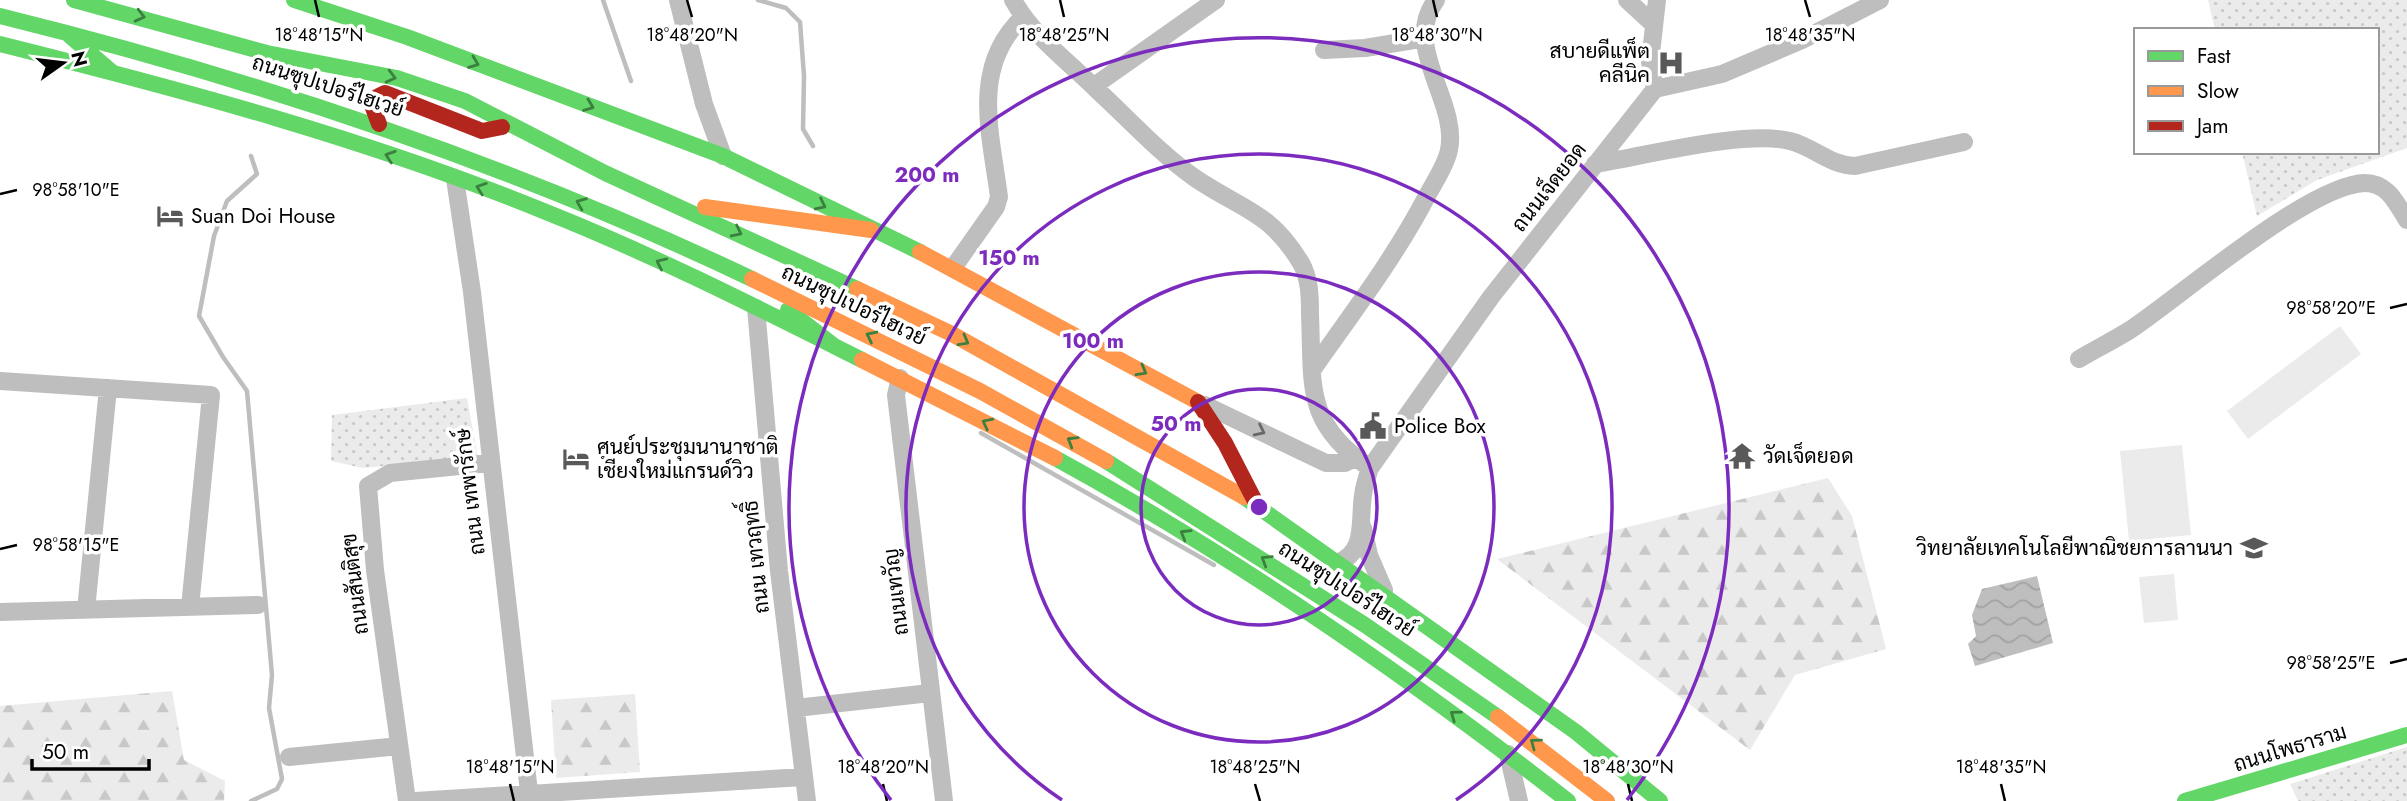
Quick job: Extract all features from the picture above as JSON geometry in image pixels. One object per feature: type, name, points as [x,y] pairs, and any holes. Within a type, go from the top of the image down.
[{"type":"main road","name":"ถนนซุปเปอร์ไฮเวย์","points":[[74,0],[93,3],[267,53],[397,78],[465,101],[605,173],[676,202],[952,334],[1257,505],[1576,732],[1660,801]]},
{"type":"main road","points":[[294,0],[407,37],[723,156],[953,268],[1198,402],[1225,443],[1257,505]]},
{"type":"main road","name":"ถนนซุปเปอร์ไฮเวย์","points":[[2,17],[63,30],[319,103],[562,194],[734,269],[908,354],[1065,436],[1333,602],[1534,742],[1608,801]]},
{"type":"main road","points":[[63,30],[112,72]]},
{"type":"main road","points":[[0,44],[112,72],[303,128],[455,179],[592,230],[756,307],[1055,458],[1202,544],[1356,645],[1508,754],[1568,801]]},
{"type":"main road","points":[[379,124],[373,108],[377,97],[385,93],[482,131],[514,125]]},
{"type":"main road","points":[[676,202],[871,230]]},
{"type":"main road","points":[[734,269],[833,345]]},
{"type":"main road","name":"ถนนโพธาราม","points":[[2185,801],[2407,736]]},
{"type":"street","points":[[678,0],[704,104],[723,156]]},
{"type":"street","points":[[1013,0],[1023,18],[1195,178],[1255,210],[1279,233],[1302,265],[1310,289],[1312,369],[1317,409],[1323,423],[1339,444],[1362,463]]},
{"type":"street","points":[[1094,86],[1216,0]]},
{"type":"street","points":[[1312,369],[1406,237],[1449,150],[1444,108],[1426,56],[1430,7],[1436,0]]},
{"type":"street","points":[[1627,0],[1653,24]]},
{"type":"street","points":[[1657,0],[1650,62],[1655,89],[1722,74],[1802,40],[1880,0]]},
{"type":"street","points":[[953,268],[996,207],[999,197],[987,101],[989,78],[999,47],[1023,18]]},
{"type":"street","points":[[1324,50],[1365,48],[1426,38]]},
{"type":"street","name":"ถนนเจ็ดยอด","points":[[1337,563],[1348,559],[1354,552],[1362,521],[1362,463],[1655,89]]},
{"type":"street","points":[[1595,164],[1745,139],[1790,141],[1838,166],[1855,166],[1964,142]]},
{"type":"street","name":"ถนน เทพารักษ์","points":[[455,179],[472,292],[489,463],[530,798]]},
{"type":"street","points":[[2079,359],[2129,330],[2305,205],[2341,187],[2367,183],[2386,189],[2407,220]]},
{"type":"street","name":"ถนน เทวฤทธิ์","points":[[756,307],[779,571],[807,801]]},
{"type":"street","name":"ถนนเทวัญ","points":[[900,378],[896,395],[944,801]]},
{"type":"street","points":[[0,382],[211,395],[190,607]]},
{"type":"street","points":[[86,610],[108,388]]},
{"type":"street","points":[[1198,402],[1326,463],[1362,463]]},
{"type":"street","name":"ถนนสันติสุข","points":[[407,801],[375,570],[368,486],[390,473],[489,463]]},
{"type":"street","name":"ถนนเจ็ดยอด","points":[[1362,521],[1381,585],[1395,605]]},
{"type":"street","points":[[0,612],[258,605]]},
{"type":"street","points":[[796,708],[930,693]]},
{"type":"street","points":[[289,757],[399,746]]},
{"type":"street","points":[[1508,754],[1519,801]]},
{"type":"street","points":[[415,801],[662,794],[804,777]]},
{"type":"green space","points":[[2208,0],[2407,0],[2407,148],[2317,180],[2257,216],[2242,154],[2379,154],[2379,28],[2215,28]]},
{"type":"green space","points":[[2340,326],[2361,354],[2248,439],[2227,411]]},
{"type":"green space","points":[[467,398],[478,458],[363,468],[331,461],[332,415]]},
{"type":"green space","points":[[2182,445],[2191,535],[2129,541],[2120,451]]},
{"type":"green space","points":[[1828,478],[1852,516],[1886,649],[1795,675],[1750,750],[1497,559]]},
{"type":"green space","points":[[2174,574],[2178,620],[2144,623],[2139,577]]},
{"type":"green space","points":[[172,691],[184,760],[225,781],[224,801],[0,801],[0,706]]},
{"type":"green space","points":[[635,694],[640,772],[556,778],[551,700]]},
{"type":"green space","points":[[2407,747],[2407,801],[2298,801],[2290,784]]},
{"type":"water","points":[[2037,576],[2053,643],[1975,666],[1968,644],[1976,636],[1972,615],[1982,589]]},
{"type":"waterway","points":[[603,0],[631,81]]},
{"type":"waterway","points":[[758,0],[786,8],[800,22],[804,76],[803,129],[813,146]]},
{"type":"waterway","points":[[251,156],[257,174],[227,201],[214,236],[199,316],[247,391],[272,675],[269,708],[282,779],[277,789],[251,801]]},
{"type":"waterway","points":[[981,433],[1214,565]]},
{"type":"traffic: fast","points":[[74,0],[267,53],[397,78],[465,101],[605,173],[857,289]]},
{"type":"traffic: fast","points":[[294,0],[407,37],[723,156],[920,252]]},
{"type":"traffic: fast","points":[[0,16],[193,68],[383,128],[569,198],[752,279]]},
{"type":"traffic: fast","points":[[70,36],[112,72]]},
{"type":"traffic: fast","points":[[0,44],[276,118],[480,186],[666,264],[862,360]]},
{"type":"traffic: fast","points":[[788,310],[833,345]]},
{"type":"traffic: fast","points":[[1055,458],[1189,536],[1318,619],[1445,708],[1568,801]]},
{"type":"traffic: fast","points":[[1106,461],[1365,625],[1498,717]]},
{"type":"traffic: fast","points":[[1244,497],[1576,732],[1660,801]]},
{"type":"traffic: fast","points":[[2185,801],[2407,735]]},
{"type":"traffic: slow","points":[[705,207],[871,230]]},
{"type":"traffic: slow","points":[[920,252],[1198,402]]},
{"type":"traffic: slow","points":[[752,279],[980,391],[1106,461]]},
{"type":"traffic: slow","points":[[857,289],[952,334],[1244,497]]},
{"type":"traffic: slow","points":[[862,360],[1055,458]]},
{"type":"traffic: slow","points":[[1498,717],[1607,801]]},
{"type":"traffic: jam","points":[[379,124],[373,108],[377,97],[385,93],[482,131],[502,127]]},
{"type":"traffic: jam","points":[[1198,402],[1225,443],[1257,505]]},
{"type":"place","name":"สบายดีแพ็ต คลีนิค","points":[[1671,63]]},
{"type":"place","name":"Suan Doi House","points":[[170,216]]},
{"type":"place","name":"Police Box","points":[[1373,426]]},
{"type":"place","name":"วัดเจ็ดยอด","points":[[1742,456]]},
{"type":"place","name":"ศูนย์ประชุมนานาชาติ เชียงใหม่แกรนด์วิว","points":[[576,459]]},
{"type":"place","name":"วิทยาลัยเทคโนโลยีพาณิชยการลานนา","points":[[2254,548]]}]
